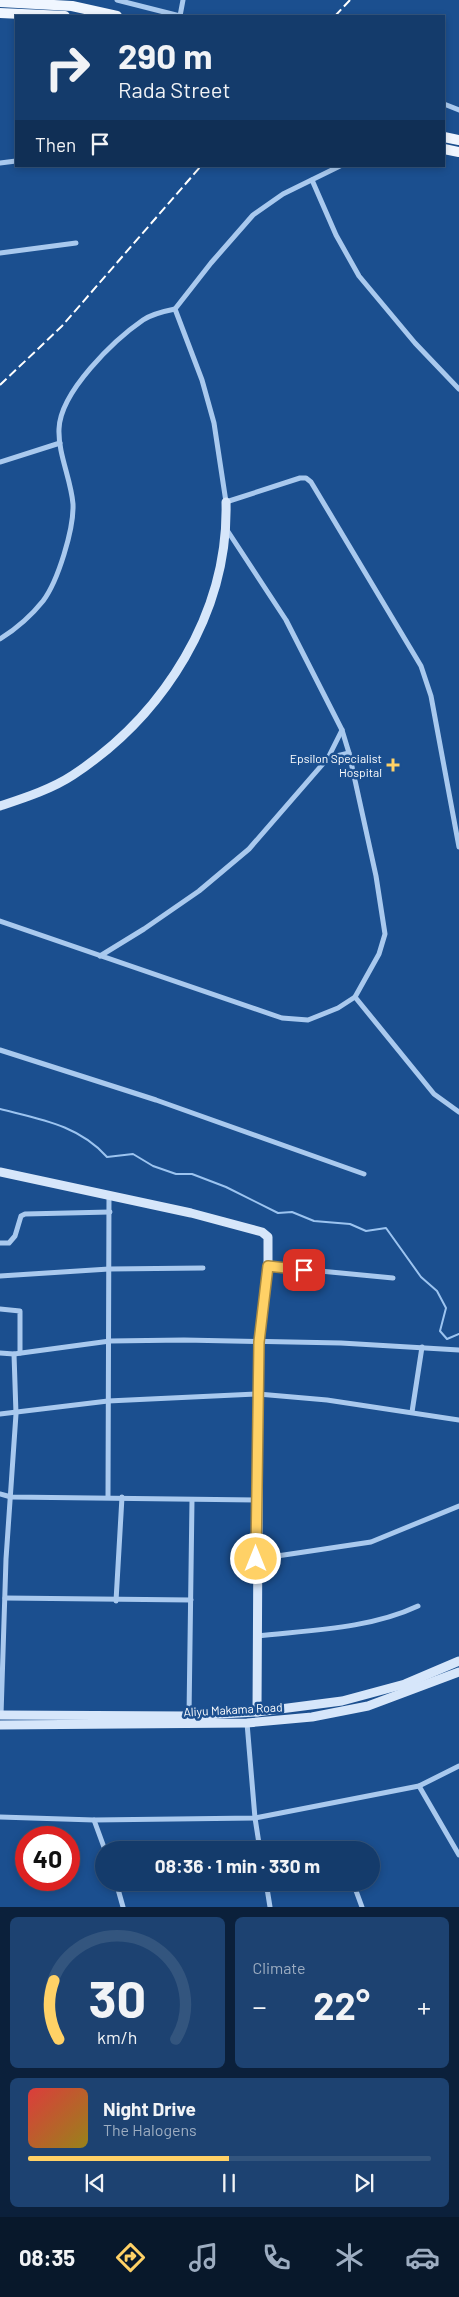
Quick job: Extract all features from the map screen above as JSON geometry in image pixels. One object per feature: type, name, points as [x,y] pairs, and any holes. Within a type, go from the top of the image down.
[{"type":"main road","points":[[0,2],[85,8],[113,15]]},
{"type":"main road","points":[[0,13],[43,15]]},
{"type":"main road","points":[[445,137],[459,140]]},
{"type":"main road","points":[[445,149],[459,152]]},
{"type":"street","points":[[57,5],[76,0]]},
{"type":"street","points":[[117,0],[176,15]]},
{"type":"street","points":[[180,15],[183,0]]},
{"type":"street","points":[[445,104],[459,110]]},
{"type":"street","points":[[0,163],[15,161]]},
{"type":"street","points":[[0,639],[16,630],[44,600],[72,528],[73,504],[70,481],[60,443],[59,429],[61,413],[69,396],[109,349],[144,319],[175,309],[211,263],[253,215],[283,194],[338,167]]},
{"type":"street","points":[[312,180],[336,234],[359,276],[415,343],[459,389]]},
{"type":"street","points":[[0,253],[76,242]]},
{"type":"street","points":[[0,806],[72,776],[114,743],[150,708],[180,668],[202,623],[217,578],[227,530],[226,502],[214,423],[202,380],[175,309]]},
{"type":"street","points":[[0,462],[60,443]]},
{"type":"street","points":[[226,502],[300,478],[306,478],[311,482],[421,666],[431,696],[459,847]]},
{"type":"street","points":[[0,921],[282,1018],[308,1020],[338,1008],[355,997],[379,954],[385,934],[376,876],[349,753],[342,730],[286,620],[227,530]]},
{"type":"street","points":[[100,956],[199,892],[249,849],[328,758],[342,730]]},
{"type":"street","points":[[328,758],[349,753]]},
{"type":"street","points":[[355,997],[434,1094],[459,1112]]},
{"type":"street","points":[[0,1050],[156,1100],[364,1174]]},
{"type":"street","points":[[0,1172],[109,1194],[262,1232],[268,1237],[268,1266],[259,1342],[256,1500],[257,1712]]},
{"type":"street","points":[[108,1497],[109,1194]]},
{"type":"street","points":[[0,1243],[9,1243],[15,1236],[21,1216],[25,1214],[110,1212]]},
{"type":"street","points":[[268,1266],[393,1278]]},
{"type":"street","points":[[0,1276],[109,1269],[203,1268]]},
{"type":"street","points":[[0,1309],[20,1311],[20,1353]]},
{"type":"street","points":[[0,1354],[14,1354],[110,1341],[184,1340],[341,1343],[459,1350]]},
{"type":"street","points":[[412,1412],[422,1347]]},
{"type":"street","points":[[1,1715],[5,1598],[3,1559],[11,1497],[16,1414],[14,1354]]},
{"type":"street","points":[[0,1414],[16,1414],[108,1400],[258,1394],[327,1400],[459,1420]]},
{"type":"street","points":[[0,1494],[11,1497],[256,1500]]},
{"type":"street","points":[[116,1600],[122,1497]]},
{"type":"street","points":[[189,1716],[192,1500]]},
{"type":"street","points":[[256,1559],[371,1542],[459,1506]]},
{"type":"street","points":[[5,1598],[191,1600]]},
{"type":"street","points":[[256,1636],[344,1627],[402,1614],[418,1606]]},
{"type":"street","name":"Aliyu Makama Road","points":[[1,1715],[189,1716],[257,1712],[342,1701],[405,1684],[459,1662]]},
{"type":"street","name":"Aliyu Makama Road","points":[[0,1725],[247,1723],[312,1717],[368,1706],[459,1672]]},
{"type":"street","points":[[101,1725],[102,1715]]},
{"type":"street","points":[[247,1723],[259,1841]]},
{"type":"street","points":[[0,1817],[94,1820],[255,1818],[419,1786],[459,1766]]},
{"type":"street","points":[[419,1786],[459,1855]]},
{"type":"street","points":[[94,1820],[102,1841]]},
{"type":"street","points":[[119,1891],[123,1907]]},
{"type":"street","points":[[267,1891],[270,1907]]},
{"type":"street","points":[[356,1891],[362,1907]]},
{"type":"waterway","points":[[0,1109],[44,1120],[71,1130],[84,1137],[107,1157],[133,1154],[153,1166],[176,1174],[192,1174],[226,1187],[278,1213],[292,1212],[314,1221],[350,1224],[366,1231],[386,1228],[421,1277],[437,1291],[446,1308],[440,1331],[447,1339],[459,1334]]},
{"type":"railway","points":[[336,15],[350,0]]},
{"type":"railway","points":[[0,385],[62,326],[200,167]]},
{"type":"place","name":"Epsilon Specialist Hospital","points":[[393,765]]},
{"type":"route","points":[[256,1559],[259,1342],[268,1266],[304,1270]]}]
